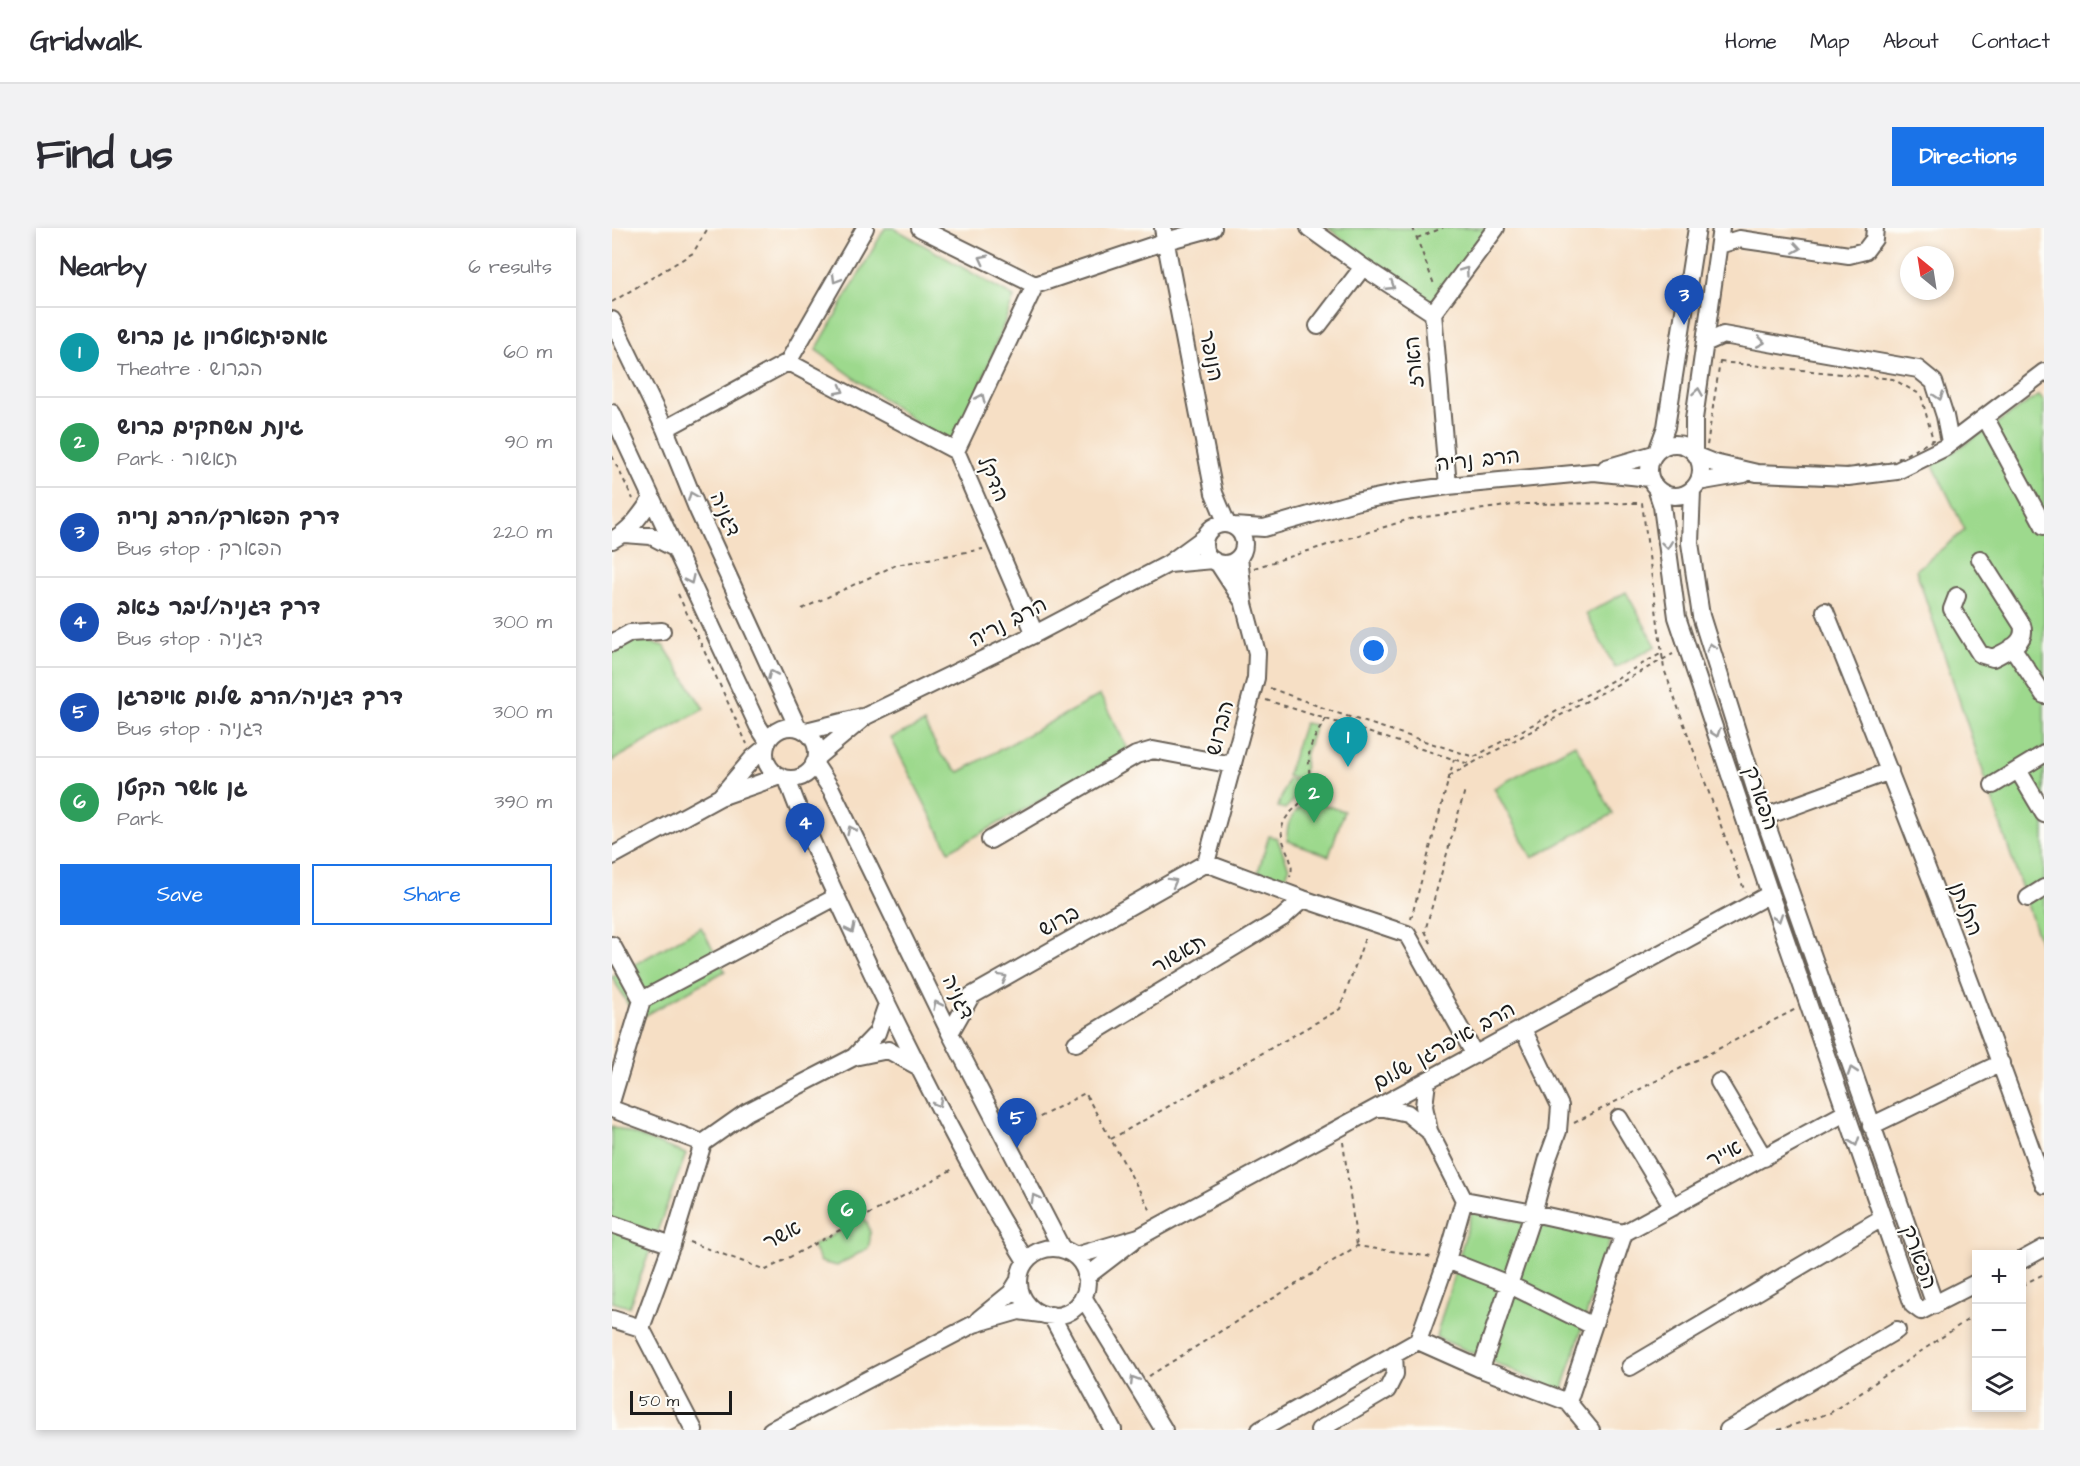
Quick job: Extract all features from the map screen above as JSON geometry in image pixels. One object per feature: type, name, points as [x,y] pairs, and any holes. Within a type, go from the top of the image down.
[{"type":"street","points":[[665,429],[788,362],[865,228]]},
{"type":"street","points":[[920,228],[1035,285]]},
{"type":"street","points":[[956,451],[1035,285],[1165,235],[1213,228]]},
{"type":"street","name":"הארז","points":[[1309,228],[1363,267],[1437,308],[1448,486]]},
{"type":"street","points":[[1437,308],[1496,228]]},
{"type":"street","points":[[1697,228],[1666,427],[1649,466],[1653,483],[1669,496],[1677,496],[1695,486],[1757,472]]},
{"type":"street","points":[[1695,486],[1701,473],[1694,419],[1720,236],[1849,255],[1865,251],[1874,239],[1875,228]]},
{"type":"street","name":"הנופר","points":[[1165,235],[1214,492],[1231,525]]},
{"type":"street","points":[[1318,326],[1363,267]]},
{"type":"street","name":"דגניה","points":[[612,320],[665,429],[697,508],[801,729]]},
{"type":"street","points":[[1705,343],[1723,335],[1918,369],[1934,382],[1945,416],[1950,442]]},
{"type":"street","name":"הדקל","points":[[788,362],[956,451],[1035,634]]},
{"type":"street","points":[[1656,451],[1673,443],[1688,446],[1714,463],[1757,472],[1848,477],[1898,471],[1944,448],[2044,372]]},
{"type":"street","points":[[612,413],[758,726],[768,766],[783,777],[887,1004],[968,1161],[1026,1262]]},
{"type":"street","points":[[1984,417],[2044,526]]},
{"type":"street","name":"הרב נריה","points":[[1231,525],[1264,528],[1355,502],[1399,493],[1594,472],[1656,451]]},
{"type":"street","name":"הרב נריה","points":[[1594,472],[1653,483]]},
{"type":"street","name":"הפארק","points":[[1653,483],[1662,506],[1677,617],[1912,1305],[1921,1311],[1935,1305],[1764,817],[1701,616],[1690,543],[1695,486]]},
{"type":"street","name":"הנופר","points":[[1207,534],[1214,492]]},
{"type":"street","points":[[618,537],[641,515],[651,500]]},
{"type":"street","points":[[1231,525],[1243,537],[1245,557],[1230,563],[1215,562],[1205,551],[1207,534],[1214,526],[1231,525]]},
{"type":"street","name":"הרב נריה","points":[[1245,557],[1264,528]]},
{"type":"street","name":"הרב נריה","points":[[801,729],[866,716],[1035,634],[1168,564],[1207,534]]},
{"type":"street","points":[[618,537],[651,536],[674,548]]},
{"type":"street","name":"הברוש","points":[[1206,863],[1233,765],[1259,691],[1256,678],[1257,653],[1244,604],[1245,557]]},
{"type":"street","points":[[1957,596],[1952,609],[1980,654],[1993,658],[2012,647],[2023,637],[2025,633],[2022,625],[1980,559]]},
{"type":"street","name":"הרב נריה","points":[[1168,564],[1215,562]]},
{"type":"street","name":"הברוש","points":[[1215,562],[1244,604]]},
{"type":"street","name":"התלתן","points":[[1825,611],[1890,771],[2001,1063],[2044,1185]]},
{"type":"street","points":[[612,643],[630,633],[662,631]]},
{"type":"street","points":[[2012,647],[2044,695]]},
{"type":"street","name":"הרב נריה","points":[[816,760],[866,716]]},
{"type":"street","points":[[612,856],[720,797],[783,777],[796,779],[804,776],[811,770],[816,760],[816,743],[801,729],[782,728],[720,797]]},
{"type":"street","points":[[990,840],[1136,755],[1153,750],[1233,765]]},
{"type":"street","points":[[1993,785],[2044,754]]},
{"type":"street","name":"דגניה","points":[[816,760],[1003,1138],[1069,1253]]},
{"type":"street","points":[[2018,770],[2044,814]]},
{"type":"street","points":[[1764,817],[1890,771]]},
{"type":"street","points":[[1206,863],[1303,899],[1407,933],[1475,1055]]},
{"type":"street","name":"ברוש","points":[[950,1034],[971,996],[1206,863]]},
{"type":"street","points":[[2028,898],[2044,888]]},
{"type":"street","name":"הרב איפרגן שלום","points":[[1086,1277],[1139,1237],[1770,894]]},
{"type":"street","points":[[612,1099],[642,1000],[836,897]]},
{"type":"street","name":"תאשור","points":[[1076,1043],[1282,918],[1303,899]]},
{"type":"street","points":[[612,945],[642,1000]]},
{"type":"street","points":[[854,1057],[877,1033],[887,1004]]},
{"type":"street","points":[[1481,1369],[1558,1131],[1560,1106],[1523,1029]]},
{"type":"street","points":[[641,1328],[673,1241],[703,1143],[747,1112],[854,1057],[888,1050],[919,1067]]},
{"type":"street","points":[[1871,1126],[2001,1063]]},
{"type":"street","points":[[1260,1430],[1418,1341],[1447,1260],[1464,1200],[1429,1131],[1424,1106],[1427,1082]]},
{"type":"street","points":[[1719,1082],[1764,1158]]},
{"type":"street","points":[[1380,1107],[1407,1113],[1429,1131]]},
{"type":"street","points":[[612,1109],[703,1143]]},
{"type":"street","name":"אייר","points":[[1624,1233],[1845,1113]]},
{"type":"street","points":[[1619,1118],[1673,1207]]},
{"type":"street","points":[[1464,1200],[1624,1233],[1568,1402]]},
{"type":"street","points":[[1630,1367],[1882,1218]]},
{"type":"street","points":[[612,1224],[673,1241]]},
{"type":"street","name":"הרב איפרגן שלום","points":[[1069,1253],[1139,1237]]},
{"type":"street","points":[[771,1430],[974,1324],[1019,1311],[1046,1315],[1065,1313],[1083,1297],[1086,1277],[1083,1266],[1069,1253],[1051,1248],[1032,1255],[1020,1271],[1019,1280],[1023,1298],[1031,1308],[1046,1315],[1113,1430]]},
{"type":"street","points":[[2026,1258],[2044,1248]]},
{"type":"street","points":[[1447,1260],[1508,1284],[1593,1326]]},
{"type":"street","points":[[974,1324],[1011,1293],[1019,1280]]},
{"type":"street","points":[[1935,1305],[1972,1286]]},
{"type":"street","points":[[1083,1297],[1164,1430]]},
{"type":"street","points":[[612,1319],[641,1328],[694,1430]]},
{"type":"street","points":[[1728,1430],[1897,1330]]},
{"type":"street","points":[[1418,1341],[1481,1369],[1568,1402],[1591,1430]]},
{"type":"street","points":[[1319,1430],[1387,1390],[1395,1374],[1394,1354]]},
{"type":"path","points":[[612,302],[693,253],[708,228]]},
{"type":"path","points":[[1413,228],[1437,308]]},
{"type":"path","points":[[1417,238],[1443,228]]},
{"type":"path","points":[[1720,362],[1893,379],[1921,395],[1933,440],[1892,462],[1830,470],[1782,469],[1726,460],[1700,453],[1720,362]]},
{"type":"path","points":[[612,456],[641,515]]},
{"type":"path","points":[[1245,557],[1410,519],[1521,504],[1642,503],[1664,669],[1745,892]]},
{"type":"path","points":[[802,609],[896,565],[999,547]]},
{"type":"path","points":[[678,592],[762,749]]},
{"type":"path","points":[[1449,776],[1687,646]]},
{"type":"path","points":[[1259,691],[1474,756],[1662,653]]},
{"type":"path","points":[[1259,691],[1326,719],[1471,764]]},
{"type":"path","points":[[1285,892],[1293,870],[1282,837],[1282,828],[1286,816],[1307,794],[1310,778],[1309,757],[1319,730],[1326,719]]},
{"type":"path","points":[[1407,933],[1454,759]]},
{"type":"path","points":[[1435,952],[1425,932],[1465,790]]},
{"type":"path","points":[[1111,1139],[1340,1009],[1370,921]]},
{"type":"path","points":[[1558,1131],[1808,1003]]},
{"type":"path","points":[[1003,1138],[1085,1093],[1159,1226]]},
{"type":"path","points":[[1341,1128],[1357,1246]]},
{"type":"path","name":"אשר","points":[[673,1241],[766,1270],[968,1161]]},
{"type":"path","points":[[1136,1384],[1357,1246],[1447,1260]]},
{"type":"path","points":[[2026,1283],[2044,1274]]},
{"type":"path","points":[[1778,1430],[1830,1413],[1972,1317]]},
{"type":"green space","points":[[885,228],[894,228],[1014,297],[956,451],[816,350]]},
{"type":"green space","points":[[1328,228],[1495,228],[1432,305]]},
{"type":"green space","points":[[2039,395],[2044,402],[2044,955],[1916,570],[1965,530],[1933,465]]},
{"type":"green space","points":[[1626,592],[1656,646],[1615,668],[1586,614]]},
{"type":"green space","points":[[636,639],[664,646],[704,709],[612,761],[612,654]]},
{"type":"green space","points":[[1100,695],[1129,751],[949,851],[891,738],[924,723],[942,756],[959,772]]},
{"type":"green space","points":[[1304,723],[1315,725],[1305,756],[1304,781],[1287,776]]},
{"type":"green space","points":[[1575,744],[1613,814],[1532,858],[1494,788]]},
{"type":"green space","points":[[1288,779],[1304,783],[1300,793],[1285,809],[1278,807]]},
{"type":"green space","points":[[1307,800],[1344,811],[1329,856],[1288,841],[1289,823]]},
{"type":"green space","points":[[1269,836],[1277,838],[1289,868],[1285,879],[1258,872]]},
{"type":"green space","points":[[701,927],[725,971],[637,1020],[612,977]]},
{"type":"green space","points":[[612,1126],[686,1154],[629,1307],[612,1302]]},
{"type":"green space","points":[[1472,1212],[1610,1239],[1562,1392],[1436,1337]]},
{"type":"green space","points":[[864,1218],[870,1232],[868,1248],[837,1266],[821,1262],[812,1246]]},
{"type":"place","name":"דרך הפארק/הרב נריה","points":[[1684,325]]},
{"type":"place","name":"אמפיתאטרון גן ברוש","points":[[1348,767]]},
{"type":"place","name":"גינת משחקים ברוש","points":[[1314,823]]},
{"type":"place","name":"דרך דגניה/ליבר זאב","points":[[805,853]]},
{"type":"place","name":"דרך דגניה/הרב שלום איפרגן","points":[[1017,1148]]},
{"type":"place","name":"גן אשר הקטן","points":[[847,1240]]}]
